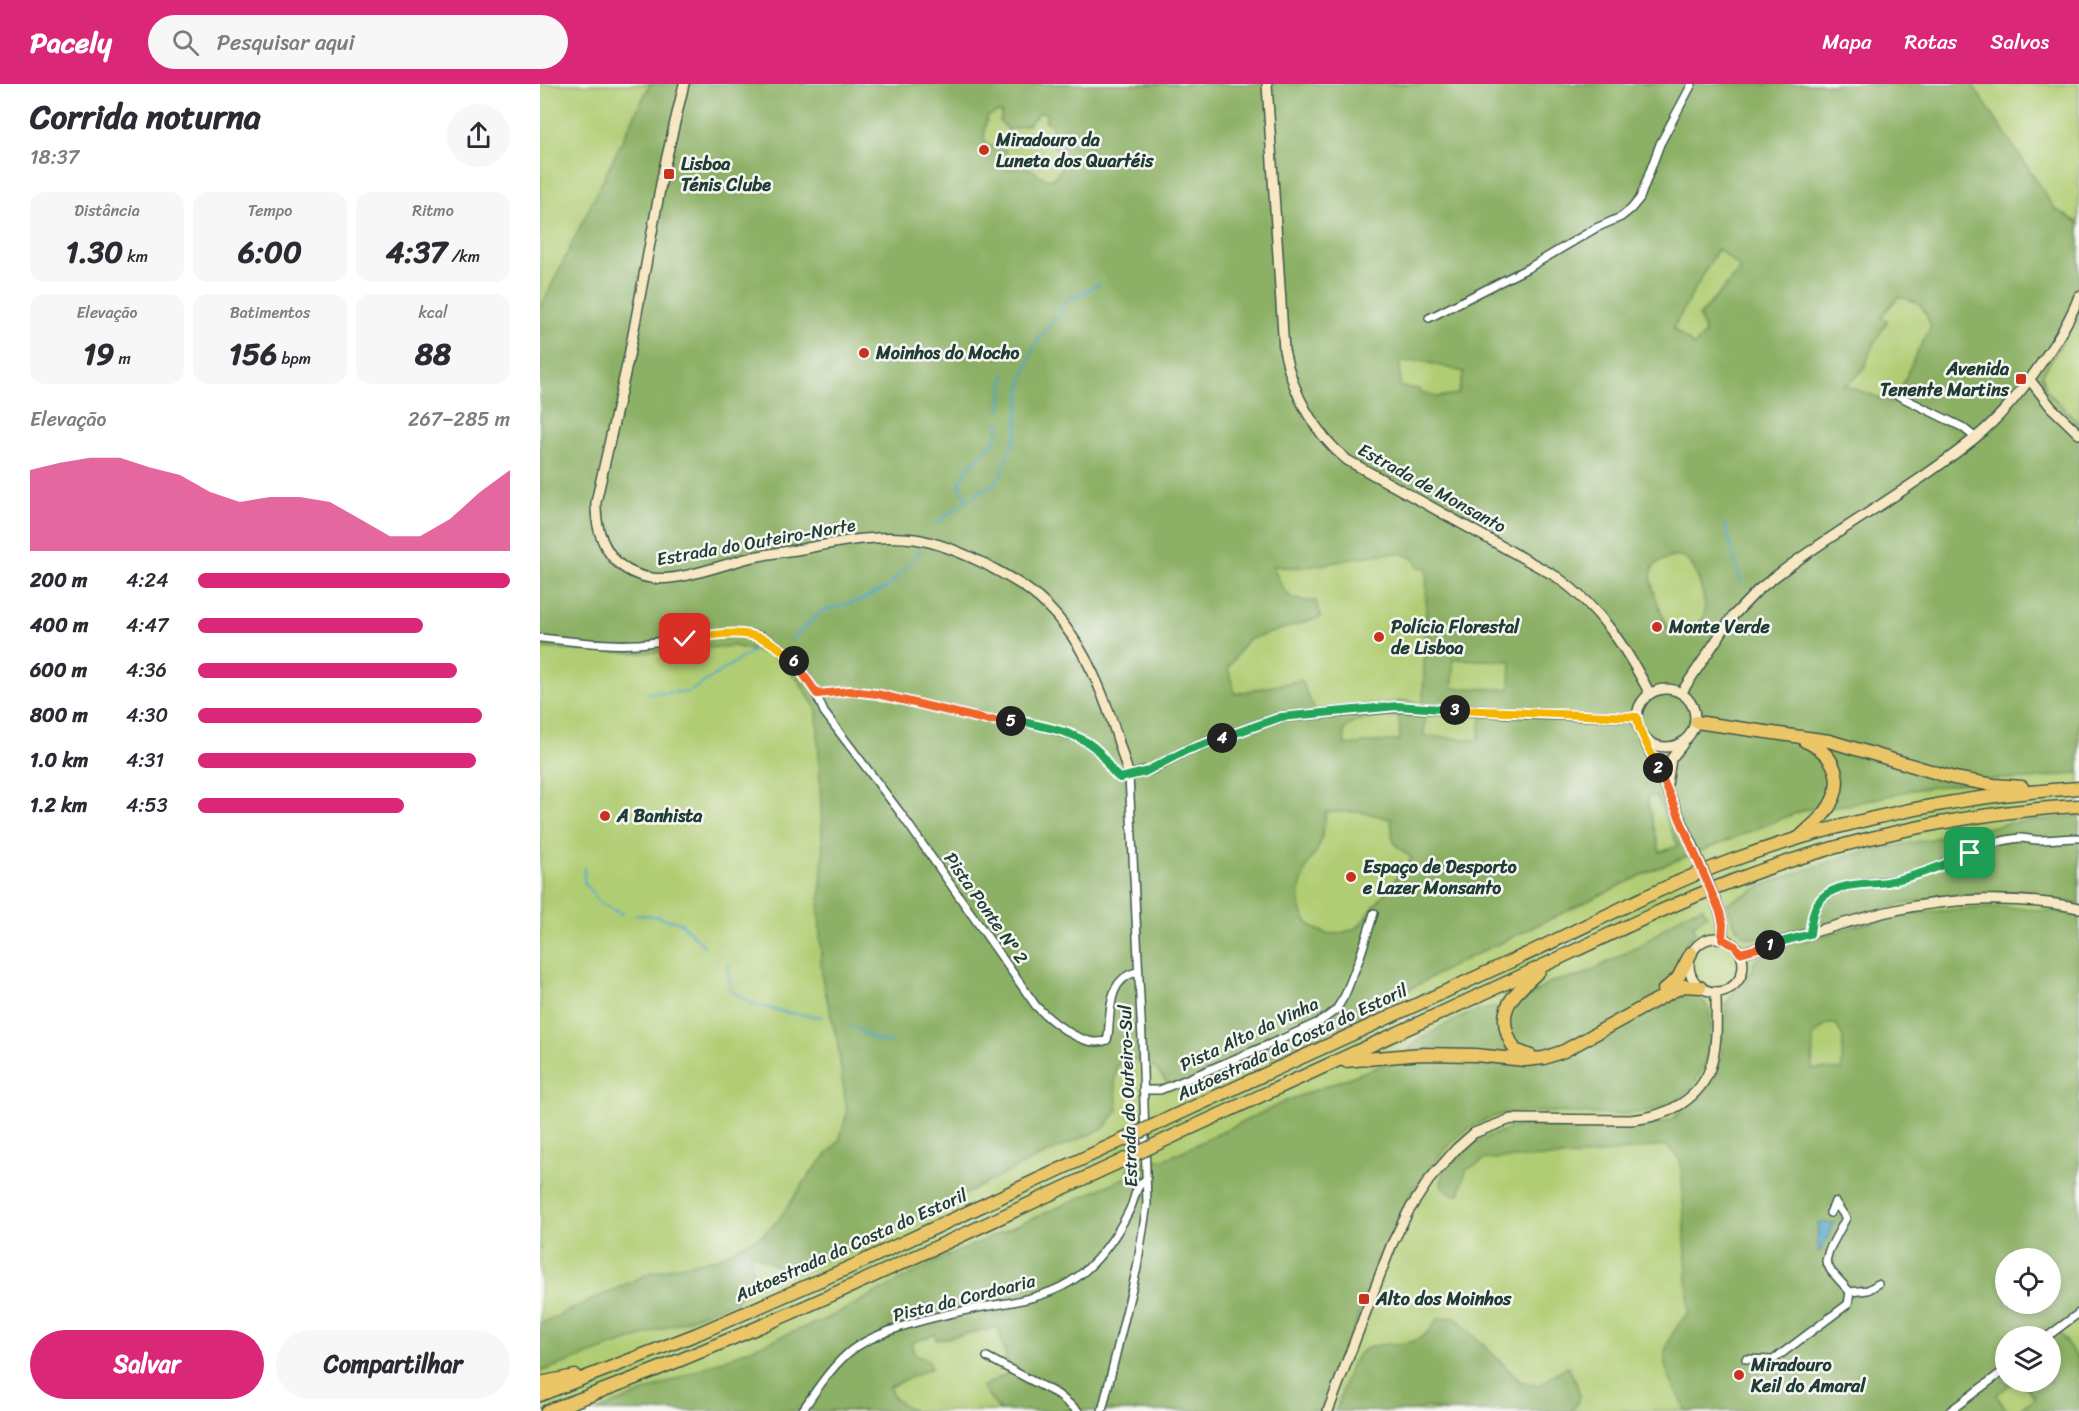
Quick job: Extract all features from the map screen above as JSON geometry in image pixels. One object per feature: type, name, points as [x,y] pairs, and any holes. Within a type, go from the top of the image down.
[{"type":"highway","points":[[1696,722],[1853,746],[1954,778],[1994,785],[2059,789]]},
{"type":"highway","points":[[1796,737],[1819,746],[1826,753],[1836,771],[1837,781],[1825,813],[1797,839]]},
{"type":"highway","name":"Autoestrada da Costa do Estoril","points":[[540,1395],[697,1334],[796,1291],[1636,902],[1731,861],[1797,839],[1878,817],[1958,801],[2079,788]]},
{"type":"highway","name":"Autoestrada da Costa do Estoril","points":[[546,1411],[612,1388],[803,1309],[1642,919],[1736,880],[1802,857],[1882,836],[1962,819],[2079,806]]},
{"type":"highway","points":[[1546,964],[1508,1003],[1504,1021],[1508,1039],[1515,1050],[1529,1056],[1563,1047],[1666,989],[1678,978],[1691,953]]},
{"type":"highway","points":[[1335,1062],[1421,1053],[1525,1060],[1544,1058],[1564,1051],[1684,986],[1700,987]]},
{"type":"highway","points":[[540,1383],[600,1372]]},
{"type":"street","name":"Estrada do Outeiro-Norte","points":[[684,84],[652,229],[629,356],[596,502],[598,530],[610,555],[622,566],[636,574],[667,579],[753,557],[868,538],[917,540],[971,557],[1030,591],[1051,610],[1070,634],[1089,665],[1108,706],[1129,776]]},
{"type":"street","name":"Estrada de Monsanto","points":[[1267,84],[1284,350],[1293,387],[1311,420],[1335,450],[1347,460],[1557,577],[1578,592],[1595,609],[1622,644],[1650,694]]},
{"type":"street","points":[[1429,318],[1530,267],[1596,228],[1621,218],[1640,198],[1660,144],[1692,84]]},
{"type":"street","points":[[1681,693],[1732,617],[1758,590],[1976,438],[2030,380],[2068,324],[2079,296]]},
{"type":"street","points":[[2030,380],[2051,407],[2079,434]]},
{"type":"street","points":[[1893,393],[1962,427],[1976,438]]},
{"type":"street","points":[[540,638],[634,644],[735,633],[759,636],[781,648],[797,664],[817,694],[850,691],[877,694],[986,720],[1021,721],[1082,740],[1099,752],[1120,778],[1152,769],[1187,750],[1281,717],[1397,706],[1637,717]]},
{"type":"street","points":[[1667,785],[1671,759],[1692,732],[1696,722],[1693,705],[1681,693],[1665,689],[1650,694],[1642,701],[1637,717],[1641,733],[1667,785],[1720,912],[1723,924],[1722,939]]},
{"type":"street","name":"Pista Ponte Nº 2","points":[[817,694],[824,712],[899,811],[1036,1006],[1048,1017],[1076,1036],[1096,1043],[1104,1042],[1108,1036],[1112,997],[1116,987],[1128,974],[1137,972]]},
{"type":"street","points":[[1641,733],[1658,746],[1672,747],[1685,741]]},
{"type":"street","name":"Estrada do Outeiro-Sul","points":[[1102,1411],[1142,1246],[1147,1204],[1129,776]]},
{"type":"street","points":[[1810,934],[1813,911],[1826,894],[1836,889],[1864,883],[1887,882],[1918,874],[1998,843],[2021,838],[2035,840],[2079,838]]},
{"type":"street","points":[[1740,953],[1890,911],[1944,903],[2003,901],[2047,903],[2079,908]]},
{"type":"street","name":"Pista Alto da Vinha","points":[[1143,1090],[1160,1090],[1180,1082],[1321,1021],[1336,1010],[1345,995],[1359,960],[1374,913]]},
{"type":"street","points":[[1712,938],[1722,939],[1735,946],[1740,953],[1742,969],[1738,979],[1731,987],[1716,992],[1700,987],[1693,979],[1689,969],[1691,953],[1702,942],[1712,938]]},
{"type":"street","points":[[1328,1411],[1391,1246],[1408,1212],[1429,1180],[1457,1148],[1474,1133],[1511,1119],[1630,1120],[1649,1118],[1678,1107],[1702,1082],[1712,1062],[1716,1038],[1716,992]]},
{"type":"street","name":"Pista da Cordoaria","points":[[801,1411],[847,1354],[866,1340],[955,1312],[1036,1297],[1070,1282],[1086,1270],[1106,1249],[1129,1212],[1137,1186],[1147,1179]]},
{"type":"street","points":[[1830,1213],[1835,1202],[1846,1218],[1829,1250],[1826,1261],[1831,1271],[1850,1292]]},
{"type":"street","points":[[1850,1292],[1868,1290],[1878,1284]]},
{"type":"street","points":[[1746,1359],[1773,1360],[1848,1304],[1850,1292]]},
{"type":"street","points":[[2061,1326],[2079,1313]]},
{"type":"street","points":[[987,1357],[1057,1394],[1078,1411]]},
{"type":"street","points":[[1950,1411],[1995,1377]]},
{"type":"green space","points":[[540,84],[2079,84],[2079,1411],[540,1411]]},
{"type":"green space","points":[[650,84],[1972,84],[2055,209],[2079,223],[2079,314],[2042,375],[2046,390],[2079,423],[2079,773],[2031,779],[1996,779],[1912,790],[1853,804],[1804,810],[1655,869],[1458,963],[1332,1031],[1232,1075],[1199,1084],[1168,1084],[1155,1068],[1134,1059],[1116,1066],[1118,1110],[1104,1128],[1030,1161],[873,1241],[818,1262],[785,1271],[751,1252],[753,1287],[737,1300],[540,1372],[540,1324],[652,1272],[718,1258],[762,1235],[777,1222],[810,1174],[839,1141],[847,1113],[837,1040],[822,978],[819,912],[823,855],[817,710],[799,681],[772,655],[734,646],[642,653],[540,648],[540,309]],"holes":[[[998,112],[1002,113],[1000,122],[1009,130],[1029,124],[1040,112],[1047,114],[1045,121],[1052,125],[1053,135],[1050,141],[1068,160],[1053,179],[1047,180],[1029,168],[1007,170],[1006,150],[984,141],[988,116]],[[1718,249],[1741,269],[1699,316],[1705,334],[1694,346],[1673,328]],[[1898,297],[1912,300],[1924,309],[1931,327],[1894,403],[1844,385],[1864,369],[1871,350],[1887,321],[1881,317]],[[1422,361],[1464,372],[1458,394],[1437,397],[1420,392],[1419,389],[1400,387],[1400,362]],[[1388,553],[1401,554],[1414,558],[1418,567],[1427,568],[1423,703],[1404,701],[1315,711],[1301,680],[1235,694],[1228,668],[1247,640],[1321,617],[1316,601],[1298,600],[1287,594],[1273,566],[1302,567]],[[1675,556],[1682,557],[1691,564],[1704,599],[1704,613],[1700,621],[1668,631],[1651,580],[1653,567],[1660,561]],[[1453,659],[1511,661],[1510,689],[1453,688]],[[1425,712],[1481,716],[1479,740],[1424,736]],[[1399,716],[1400,740],[1345,745],[1344,730],[1355,722],[1377,717]],[[1648,796],[1657,797],[1678,846],[1660,852]],[[1326,812],[1361,812],[1391,819],[1394,842],[1412,858],[1358,927],[1349,931],[1328,933],[1318,930],[1304,918],[1301,909],[1302,881],[1322,835]]]},
{"type":"green space","points":[[2079,816],[2079,904],[2040,898],[1999,896],[1938,898],[1874,910],[1787,934],[1758,938],[1748,937],[1740,932],[1727,903],[1774,881],[1847,856],[2010,823]]},
{"type":"green space","points":[[1703,907],[1707,916],[1693,925],[1696,933],[1687,942],[1673,974],[1685,990],[1701,998],[1708,1008],[1711,1019],[1704,1065],[1689,1091],[1666,1106],[1639,1113],[1504,1114],[1483,1121],[1458,1137],[1425,1175],[1403,1207],[1393,1227],[1322,1411],[1000,1411],[982,1387],[1010,1372],[998,1327],[936,1340],[935,1334],[911,1343],[915,1355],[928,1360],[931,1368],[889,1387],[895,1399],[913,1411],[597,1411],[830,1317],[941,1259],[1127,1177],[1129,1167],[1143,1161],[1166,1159],[1286,1101],[1399,1059],[1419,1040],[1441,1027],[1471,1013],[1522,1001],[1551,982],[1581,976],[1641,945],[1684,914]]},
{"type":"green space","points":[[2002,907],[2061,912],[2079,916],[2079,1317],[2061,1330],[2061,1326],[1995,1326],[1995,1392],[2000,1392],[1996,1395],[2007,1411],[1686,1411],[1665,1363],[1669,1342],[1689,1312],[1681,1161],[1666,1145],[1583,1156],[1486,1159],[1466,1170],[1459,1194],[1452,1195],[1441,1186],[1443,1171],[1476,1141],[1520,1125],[1583,1128],[1658,1124],[1671,1120],[1701,1096],[1717,1073],[1721,1058],[1726,1006],[1754,969],[1753,964],[1758,958],[1772,950],[1855,926],[1924,912]],"holes":[[[1827,1024],[1836,1024],[1843,1037],[1842,1070],[1812,1069],[1813,1036]]]},
{"type":"green space","points":[[1455,1317],[1520,1381],[1538,1386],[1567,1366],[1578,1389],[1576,1406],[1571,1411],[1506,1411],[1501,1407],[1496,1407],[1494,1411],[1444,1411],[1426,1407],[1412,1411],[1336,1411],[1348,1373],[1359,1354],[1378,1345],[1419,1339],[1429,1331],[1437,1319]]},
{"type":"green space","points":[[2061,1335],[2079,1360],[2079,1411],[2023,1411],[2021,1408],[2035,1398],[2030,1392],[2061,1392]]},
{"type":"water","points":[[1818,1223],[1834,1223],[1821,1251],[1818,1251]]},
{"type":"waterway","points":[[935,523],[998,480],[1016,435],[1022,381],[1034,347],[1067,301],[1099,284]]},
{"type":"waterway","points":[[1000,411],[1005,372]]},
{"type":"waterway","points":[[968,502],[959,484],[968,468],[996,439],[1000,420]]},
{"type":"waterway","points":[[1725,523],[1732,552]]},
{"type":"waterway","points":[[791,640],[822,611],[861,600],[889,586],[921,550]]},
{"type":"waterway","points":[[1734,556],[1741,583]]},
{"type":"waterway","points":[[647,693],[689,692],[762,645]]},
{"type":"waterway","points":[[584,868],[584,882],[600,903],[622,914]]},
{"type":"waterway","points":[[635,915],[654,916],[681,923],[705,947]]},
{"type":"waterway","points":[[728,964],[730,990],[753,1004],[788,1013],[822,1017]]},
{"type":"waterway","points":[[850,1025],[876,1040],[890,1043]]},
{"type":"place","name":"Miradouro da Luneta dos Quartéis","points":[[984,150]]},
{"type":"place","name":"Lisboa Ténis Clube","points":[[669,174]]},
{"type":"place","name":"Moinhos do Mocho","points":[[864,353]]},
{"type":"place","name":"Avenida Tenente Martins","points":[[2021,379]]},
{"type":"place","name":"Monte Verde","points":[[1657,627]]},
{"type":"place","name":"Polícia Florestal de Lisboa","points":[[1379,637]]},
{"type":"place","name":"A Banhista","points":[[605,816]]},
{"type":"place","name":"Espaço de Desporto e Lazer Monsanto","points":[[1351,877]]},
{"type":"place","name":"Alto dos Moinhos","points":[[1364,1299]]},
{"type":"place","name":"Miradouro Keil do Amaral","points":[[1739,1375]]},
{"type":"route","points":[[685,639],[735,633],[759,636],[781,648],[797,664],[817,694],[850,691],[877,694],[986,720],[1021,721],[1082,740],[1099,752],[1120,778],[1145,772],[1187,750],[1281,717],[1397,706],[1637,717],[1639,728],[1667,785],[1720,912],[1723,924],[1722,939],[1735,946],[1740,953],[1810,934],[1813,911],[1826,894],[1836,889],[1864,883],[1887,882],[1918,874],[1970,853]]}]
